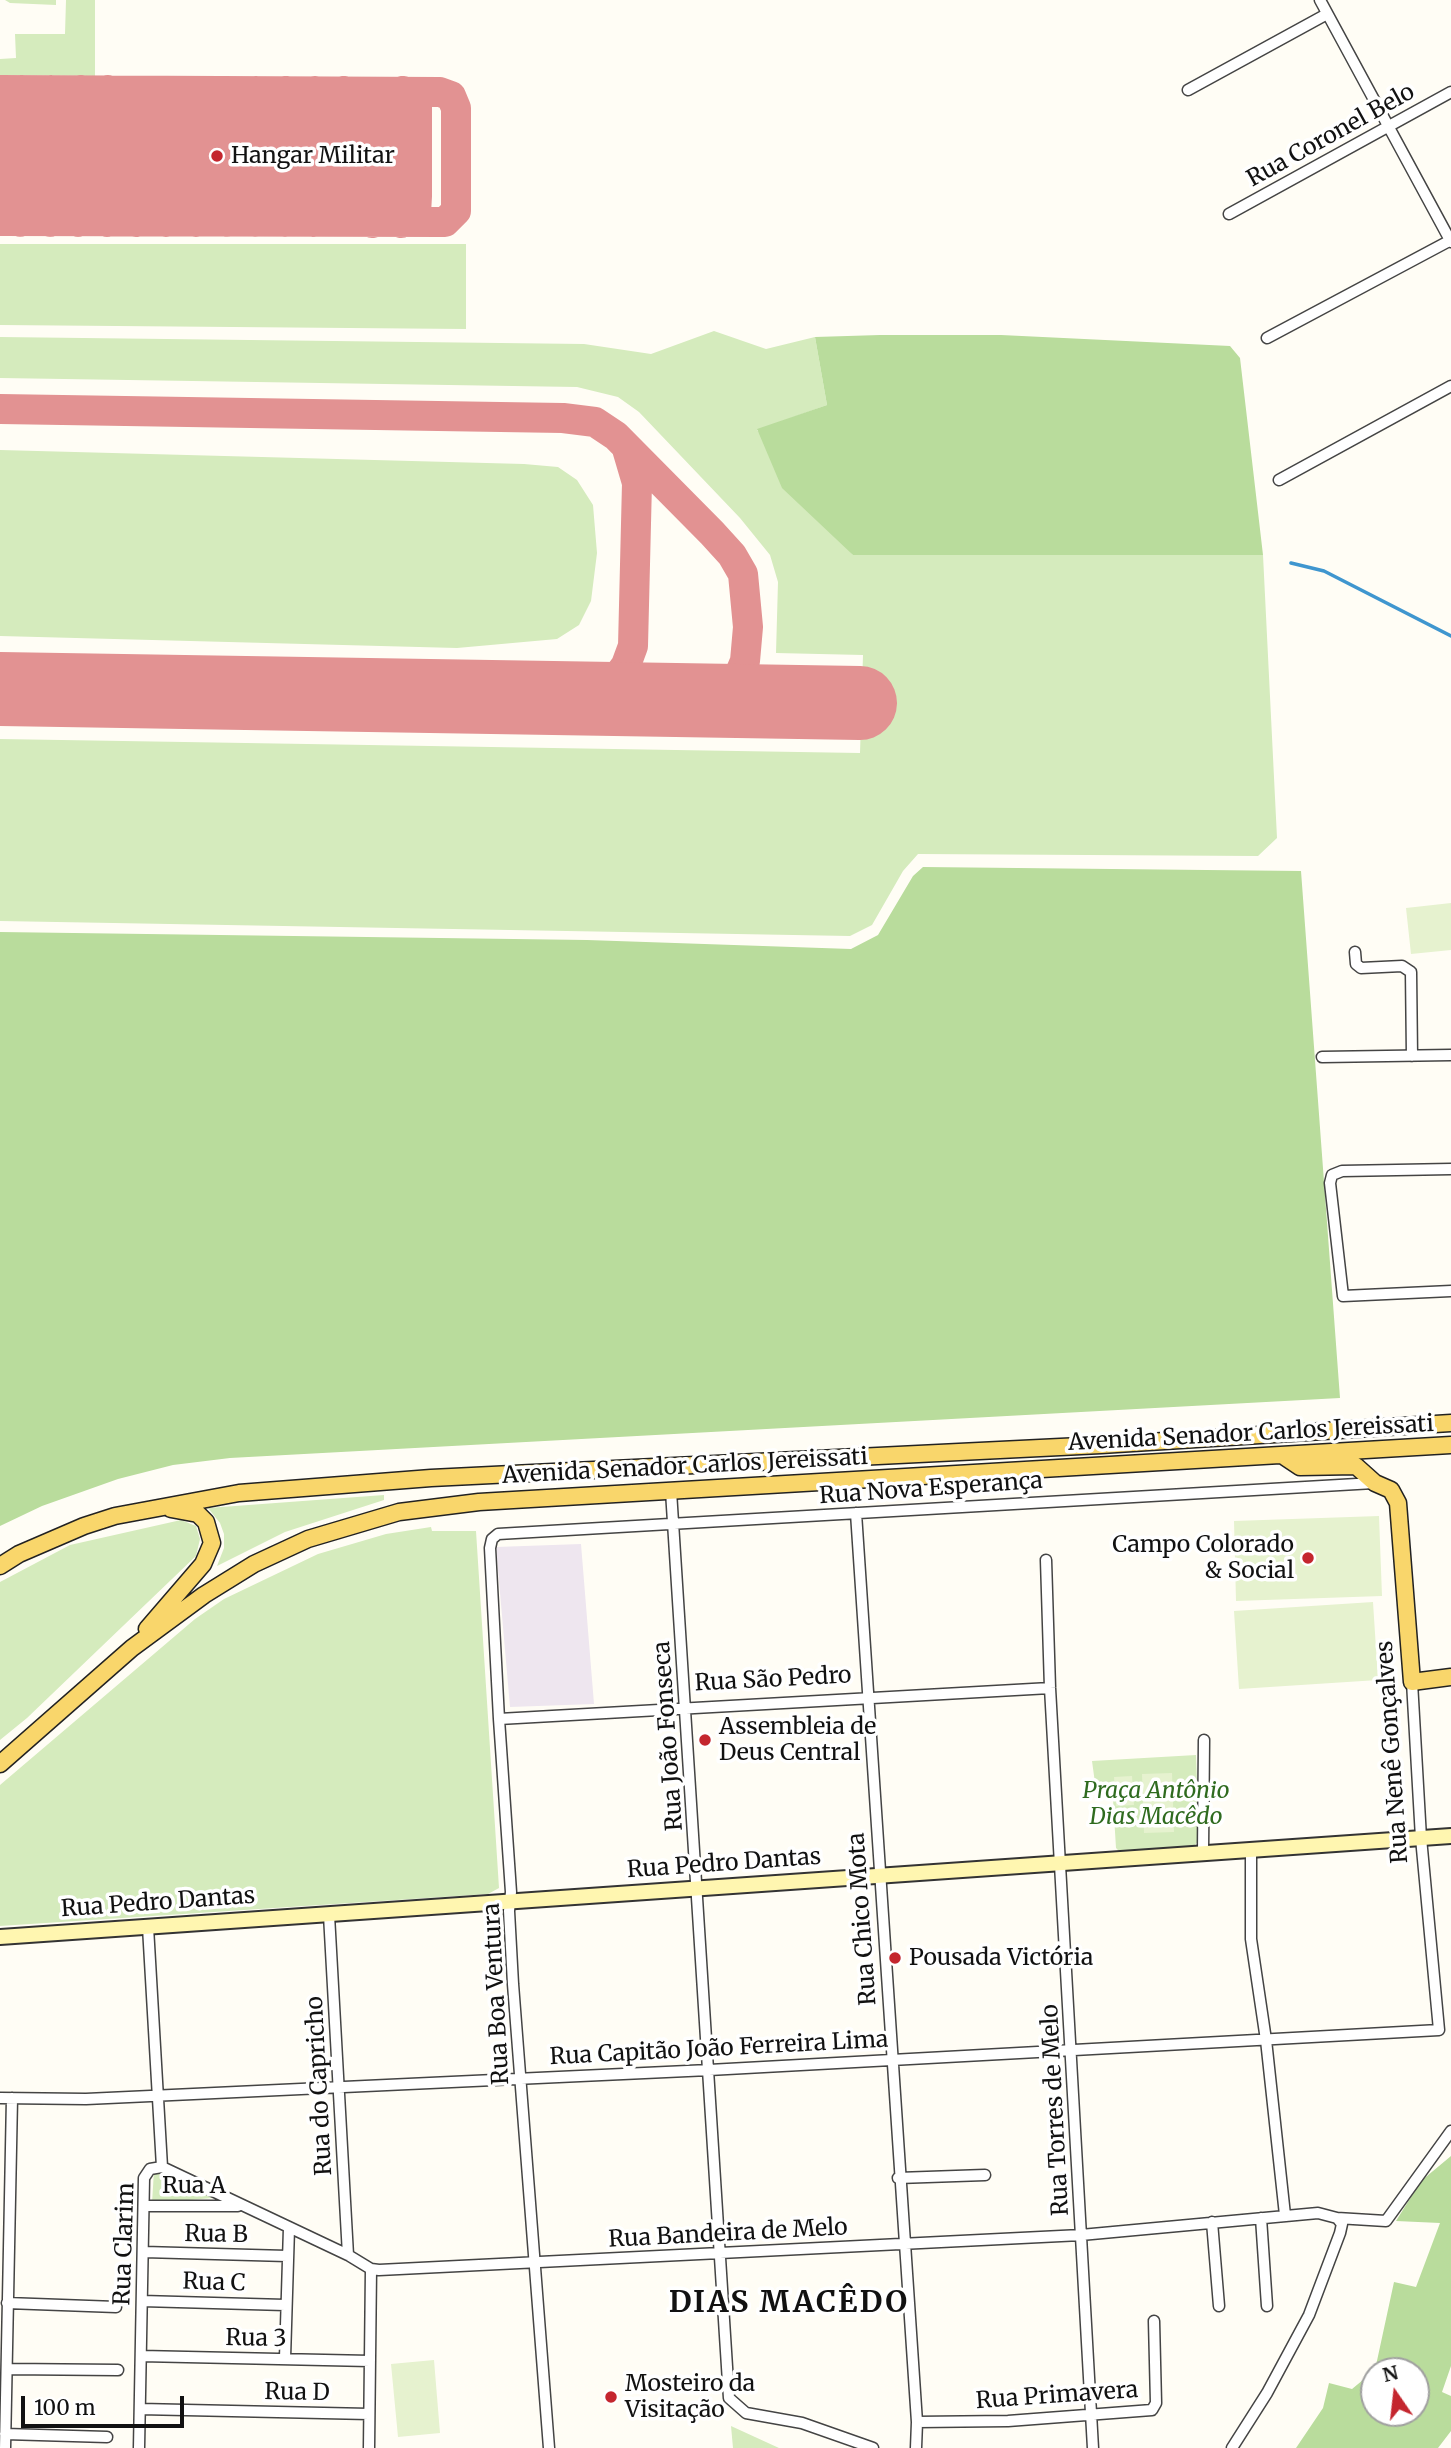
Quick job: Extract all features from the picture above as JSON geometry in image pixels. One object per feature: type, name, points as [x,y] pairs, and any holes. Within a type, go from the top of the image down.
[{"type":"main road","name":"Avenida Senador Carlos Jereissati","points":[[0,1566],[84,1526],[148,1508],[239,1493],[431,1478],[1101,1445],[1451,1423]]},
{"type":"main road","name":"Avenida Senador Carlos Jereissati","points":[[0,1764],[132,1648],[204,1594],[254,1564],[339,1527],[399,1512],[442,1505],[1285,1457],[1451,1445]]},
{"type":"main road","name":"Rua Nenê Gonçalves","points":[[1285,1457],[1300,1467],[1352,1465],[1375,1483],[1391,1490],[1398,1503],[1412,1682]]},
{"type":"main road","points":[[132,1648],[203,1564],[212,1543],[206,1522],[198,1514],[188,1510],[148,1508]]},
{"type":"main road","points":[[1412,1682],[1451,1677]]},
{"type":"main road","name":"Rua Pedro Dantas","points":[[0,1937],[1062,1864],[1203,1851],[1251,1851],[1451,1836]]},
{"type":"street","points":[[1267,338],[1451,241],[1320,0]]},
{"type":"street","points":[[1188,90],[1327,14]]},
{"type":"street","name":"Rua Coronel Belo","points":[[1229,214],[1451,92]]},
{"type":"street","points":[[1279,480],[1451,386]]},
{"type":"street","points":[[1355,952],[1356,964],[1361,968],[1402,965],[1411,972],[1412,1056]]},
{"type":"street","points":[[1322,1057],[1451,1055]]},
{"type":"street","points":[[1451,1169],[1342,1171],[1332,1175],[1330,1183],[1343,1296],[1451,1291]]},
{"type":"street","name":"Rua Nova Esperança","points":[[492,1539],[498,1534],[1375,1483]]},
{"type":"street","name":"Rua João Fonseca","points":[[671,1491],[730,2398],[746,2413],[802,2423],[822,2433],[873,2448]]},
{"type":"street","name":"Rua Chico Mota","points":[[856,1513],[898,2178],[917,2422],[916,2448]]},
{"type":"street","name":"Rua Boa Ventura","points":[[492,1539],[490,1548],[519,2077],[549,2448]]},
{"type":"street","name":"Rua Torres de Melo","points":[[1046,1560],[1050,1688],[1073,2049],[1093,2448]]},
{"type":"street","name":"Rua Nenê Gonçalves","points":[[1412,1682],[1421,1838],[1439,2030]]},
{"type":"street","name":"Rua São Pedro","points":[[499,1718],[1050,1688]]},
{"type":"street","points":[[1203,1740],[1203,1851]]},
{"type":"street","points":[[1251,1851],[1251,1939],[1266,2040],[1284,2215]]},
{"type":"street","name":"Rua do Capricho","points":[[329,1914],[348,2255]]},
{"type":"street","name":"Rua Clarim","points":[[139,2448],[146,2173],[155,2166],[162,2167],[148,1927]]},
{"type":"street","name":"Rua Capitão João Ferreira Lima","points":[[0,2098],[158,2095],[709,2070],[1439,2030]]},
{"type":"street","points":[[5,2448],[12,2098]]},
{"type":"street","name":"Rua Bandeira de Melo","points":[[371,2269],[1081,2235],[1318,2213],[1338,2218],[1386,2221],[1429,2157],[1451,2131]]},
{"type":"street","points":[[162,2167],[348,2255],[371,2269],[369,2448]]},
{"type":"street","points":[[898,2178],[985,2175]]},
{"type":"street","name":"Rua A","points":[[145,2206],[243,2206]]},
{"type":"street","points":[[1261,2218],[1267,2306]]},
{"type":"street","points":[[1232,2448],[1273,2383],[1309,2315],[1340,2233],[1342,2224],[1338,2218]]},
{"type":"street","points":[[1212,2222],[1219,2306]]},
{"type":"street","points":[[285,2358],[289,2228]]},
{"type":"street","name":"Rua B","points":[[144,2252],[287,2256]]},
{"type":"street","name":"Rua C","points":[[142,2301],[285,2305]]},
{"type":"street","points":[[8,2303],[116,2307]]},
{"type":"street","name":"Rua Primavera","points":[[917,2422],[1093,2416],[1155,2407],[1154,2321]]},
{"type":"street","name":"Rua 3","points":[[141,2356],[370,2361]]},
{"type":"street","points":[[7,2369],[118,2370]]},
{"type":"street","name":"Rua D","points":[[140,2409],[369,2414]]},
{"type":"street","points":[[5,2434],[107,2437]]},
{"type":"shaded area","points":[[581,1544],[594,1704],[510,1707],[496,1547]]},
{"type":"green space","points":[[5,0],[56,0],[56,5],[10,3]]},
{"type":"green space","points":[[66,0],[95,0],[95,76],[0,75],[0,59],[16,58],[15,34],[65,34]]},
{"type":"green space","points":[[0,244],[466,244],[466,329],[0,325]]},
{"type":"green space","points":[[714,331],[766,349],[815,337],[827,405],[757,430],[853,555],[1263,555],[1277,838],[1258,856],[918,854],[903,871],[872,925],[850,936],[0,921],[0,739],[860,753],[863,655],[776,653],[778,582],[770,555],[740,518],[639,412],[618,397],[577,387],[0,378],[0,337],[584,344],[651,354]]},
{"type":"green space","points":[[1001,335],[1230,346],[1240,358],[1263,555],[853,555],[782,488],[757,429],[827,405],[815,337]]},
{"type":"green space","points":[[0,450],[558,467],[577,480],[593,505],[597,553],[591,601],[579,625],[557,639],[457,648],[0,636]]},
{"type":"green space","points":[[923,867],[1301,871],[1340,1398],[230,1458],[173,1465],[118,1479],[42,1506],[0,1526],[0,932],[587,940],[851,949],[878,935],[913,876]]},
{"type":"green space","points":[[1451,903],[1451,950],[1411,954],[1406,908]]},
{"type":"green space","points":[[384,1495],[384,1500],[285,1532],[217,1566],[224,1548],[224,1534],[220,1523],[208,1508]]},
{"type":"green space","name":"Campo Colorado & Social","points":[[1379,1516],[1382,1596],[1236,1601],[1234,1521]]},
{"type":"green space","points":[[181,1520],[196,1526],[200,1539],[196,1556],[27,1718],[0,1740],[0,1582],[70,1545]]},
{"type":"green space","points":[[431,1527],[432,1531],[476,1531],[499,1888],[488,1894],[0,1926],[0,1785],[195,1619],[224,1599],[318,1554],[386,1534]]},
{"type":"green space","name":"Campo Colorado & Social","points":[[1373,1602],[1378,1680],[1239,1689],[1234,1611]]},
{"type":"green space","name":"Praça Antônio Dias Macêdo","points":[[1196,1755],[1199,1840],[1194,1846],[1119,1851],[1116,1848],[1112,1783],[1095,1783],[1092,1761]]},
{"type":"green space","points":[[1172,1773],[1174,1832],[1144,1833],[1142,1774]]},
{"type":"green space","points":[[1132,1776],[1134,1805],[1116,1806],[1114,1777]]},
{"type":"green space","points":[[1451,2156],[1451,2366],[1442,2392],[1451,2396],[1451,2431],[1438,2448],[1296,2448],[1323,2408],[1329,2383],[1352,2389],[1360,2382],[1360,2427],[1430,2427],[1430,2357],[1378,2357],[1394,2282],[1416,2287],[1440,2223],[1396,2221],[1421,2181]]},
{"type":"green space","points":[[154,2171],[213,2198],[152,2203]]},
{"type":"green space","points":[[434,2360],[440,2433],[398,2437],[391,2364]]},
{"type":"green space","points":[[731,2426],[779,2448],[733,2448]]},
{"type":"waterway","points":[[1291,563],[1324,571],[1451,636]]},
{"type":"taxiway","points":[[0,90],[440,92],[451,96],[456,108],[456,211],[445,222],[0,221]]},
{"type":"taxiway","points":[[20,222],[31,217],[36,203],[36,105],[32,95],[22,90]]},
{"type":"taxiway","points":[[50,222],[60,217],[65,207],[66,104],[61,95],[51,90]]},
{"type":"taxiway","points":[[78,222],[90,217],[94,206],[95,105],[90,95],[81,90]]},
{"type":"taxiway","points":[[107,222],[119,217],[124,207],[124,103],[116,93],[108,90]]},
{"type":"taxiway","points":[[136,222],[147,219],[153,206],[154,106],[150,96],[138,91]]},
{"type":"taxiway","points":[[166,222],[176,219],[182,208],[182,104],[177,95],[167,91]]},
{"type":"taxiway","points":[[196,222],[206,219],[211,209],[212,107],[206,94],[197,91]]},
{"type":"taxiway","points":[[227,91],[237,96],[241,105],[241,207],[238,216],[227,222]]},
{"type":"taxiway","points":[[255,222],[266,217],[270,207],[270,110],[267,97],[256,91]]},
{"type":"taxiway","points":[[285,222],[295,218],[299,203],[300,105],[295,96],[286,91]]},
{"type":"taxiway","points":[[314,222],[326,215],[328,205],[329,104],[324,96],[315,91]]},
{"type":"taxiway","points":[[343,222],[354,217],[358,206],[358,107],[354,96],[344,91]]},
{"type":"taxiway","points":[[401,223],[416,213],[417,196],[417,107],[413,98],[403,91]]},
{"type":"taxiway","points":[[372,223],[379,221],[387,211],[388,108],[382,95],[373,92]]},
{"type":"taxiway","points":[[0,93],[7,105],[6,207],[0,218]]},
{"type":"taxiway","points":[[0,409],[563,418],[595,422],[616,436],[712,533],[732,555],[743,574],[748,627],[745,661],[740,673],[736,679],[716,691],[683,701]]},
{"type":"taxiway","points":[[566,699],[593,693],[615,680],[626,665],[633,646],[637,483],[627,449]]},
{"type":"runway","points":[[0,689],[860,703]]},
{"type":"place","name":"Hangar Militar","points":[[217,156]]},
{"type":"place","name":"Campo Colorado & Social","points":[[1308,1558]]},
{"type":"place","name":"Assembleia de Deus Central","points":[[705,1740]]},
{"type":"place","name":"Pousada Victória","points":[[895,1958]]},
{"type":"place","name":"Mosteiro da Visitação","points":[[611,2397]]},
{"type":"district","name":"DIAS MACÊDO","points":[[789,2304]]}]
